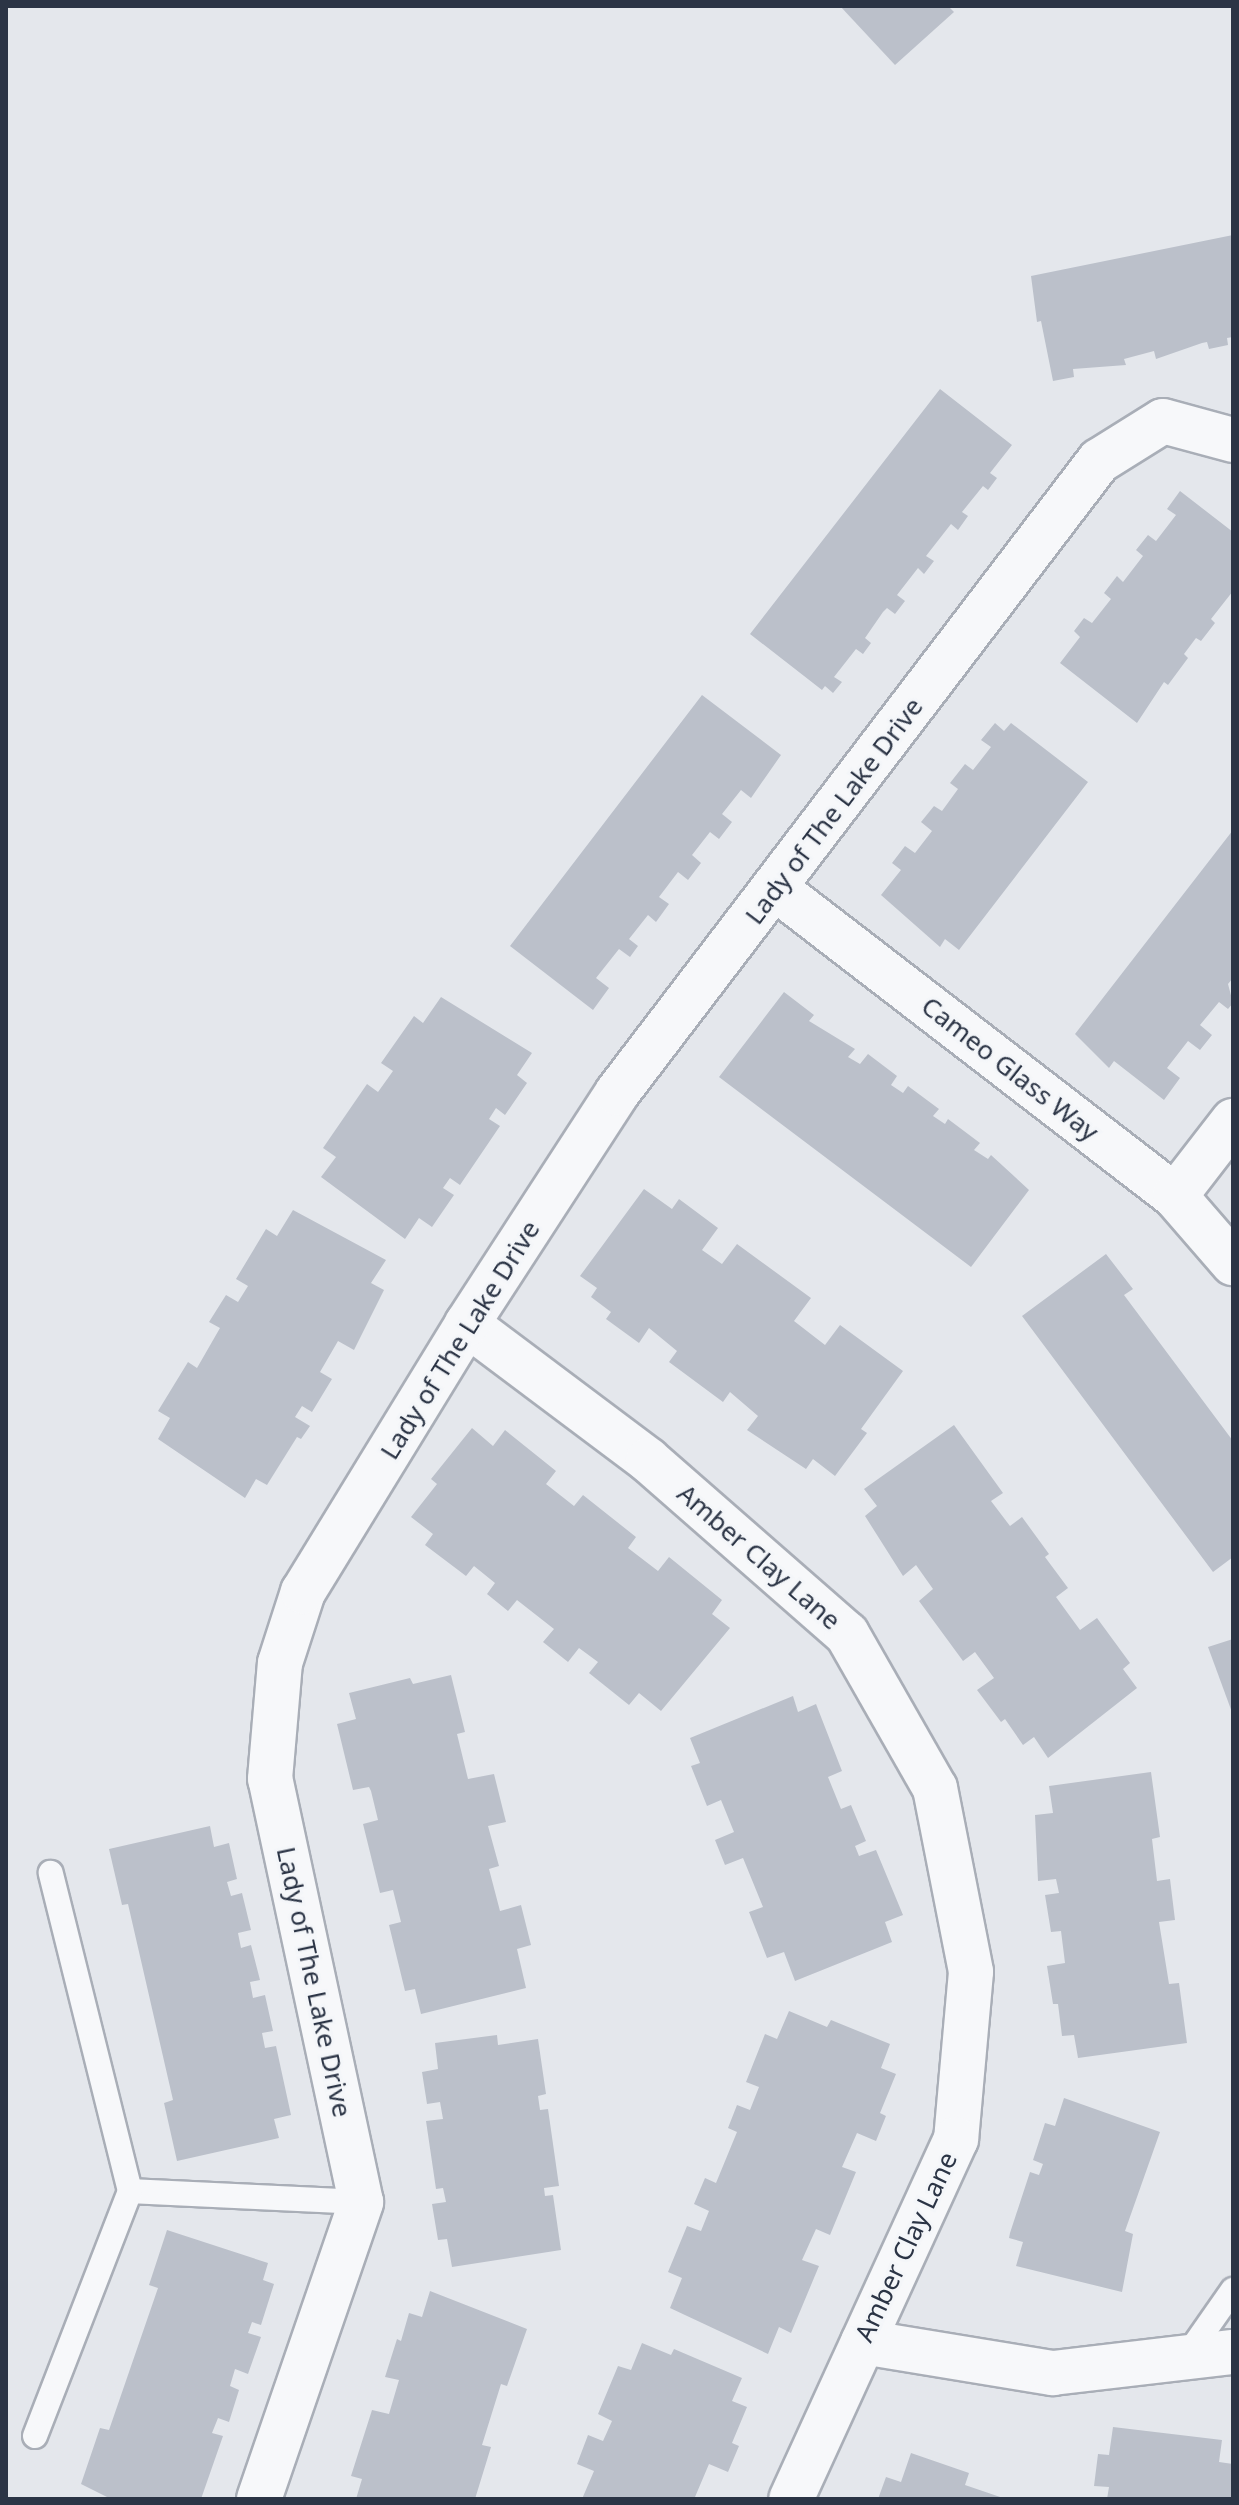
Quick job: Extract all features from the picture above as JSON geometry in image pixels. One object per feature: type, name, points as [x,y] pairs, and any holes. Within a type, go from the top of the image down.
[{"type":"street","name":"Lady of The Lake Drive","points":[[361,2202],[270,1779],[280,1663],[303,1592],[467,1324],[617,1093],[1099,461],[1163,421],[1233,440]]},
{"type":"street","name":"Cameo Glass Way","points":[[775,888],[1175,1196],[1233,1263]]},
{"type":"street","points":[[1175,1196],[1233,1121]]},
{"type":"street","name":"Amber Clay Lane","points":[[467,1324],[648,1460],[847,1634],[935,1788],[971,1972],[956,2139],[791,2499]]},
{"type":"street","points":[[259,2499],[361,2202]]},
{"type":"street","points":[[863,2342],[1053,2373],[1233,2352]]},
{"type":"lane","points":[[35,2436],[130,2191],[51,1873]]},
{"type":"lane","points":[[130,2191],[361,2202]]},
{"type":"lane","points":[[1186,2357],[1233,2290]]},
{"type":"building","points":[[840,6],[948,6],[954,12],[895,65]]},
{"type":"building","points":[[1233,235],[1233,337],[1227,338],[1228,345],[1209,349],[1207,342],[1156,359],[1154,351],[1124,359],[1126,365],[1073,369],[1074,377],[1053,381],[1041,321],[1037,322],[1031,276]]},
{"type":"building","points":[[940,389],[1012,445],[990,473],[997,478],[988,490],[983,486],[962,512],[968,516],[958,530],[951,524],[926,556],[934,561],[924,574],[918,568],[897,595],[905,601],[895,614],[887,608],[883,612],[865,638],[871,643],[863,654],[856,649],[834,677],[842,682],[833,693],[825,686],[822,690],[750,634]]},
{"type":"building","points":[[1180,491],[1233,532],[1233,591],[1211,619],[1215,623],[1201,641],[1196,638],[1184,654],[1188,658],[1168,685],[1164,682],[1137,723],[1060,663],[1080,637],[1074,631],[1084,618],[1092,623],[1111,599],[1104,593],[1117,576],[1123,582],[1143,556],[1136,550],[1148,535],[1156,541],[1176,515],[1167,509]]},
{"type":"building","points":[[702,695],[781,755],[751,798],[741,790],[722,814],[732,822],[719,839],[710,832],[692,855],[701,863],[688,880],[678,872],[659,897],[669,904],[656,922],[648,915],[629,939],[638,946],[630,957],[619,949],[596,978],[609,988],[593,1010],[510,946]]},
{"type":"building","points":[[995,723],[1004,731],[1011,723],[1088,782],[959,950],[945,939],[940,947],[881,895],[901,870],[892,863],[905,846],[915,853],[932,831],[921,822],[934,806],[942,811],[958,789],[950,783],[965,764],[973,770],[991,747],[981,740]]},
{"type":"building","points":[[1233,830],[1233,978],[1228,984],[1233,1003],[1228,1009],[1219,1002],[1200,1025],[1212,1035],[1200,1050],[1188,1041],[1167,1068],[1180,1078],[1164,1100],[1114,1061],[1109,1068],[1075,1034]]},
{"type":"building","points":[[784,992],[814,1015],[809,1021],[855,1049],[848,1057],[860,1064],[868,1054],[897,1076],[891,1085],[903,1093],[908,1086],[939,1109],[933,1116],[945,1124],[948,1119],[980,1143],[974,1150],[988,1159],[991,1155],[1029,1190],[971,1267],[719,1077]]},
{"type":"building","points":[[441,997],[532,1053],[517,1075],[527,1083],[505,1115],[496,1108],[489,1119],[500,1126],[460,1185],[450,1178],[443,1188],[454,1195],[432,1227],[419,1218],[405,1239],[321,1177],[336,1157],[323,1148],[367,1084],[378,1092],[393,1071],[381,1063],[414,1016],[423,1023]]},
{"type":"building","points":[[644,1189],[672,1209],[679,1199],[718,1228],[702,1250],[722,1264],[737,1244],[811,1298],[794,1321],[825,1345],[840,1325],[903,1371],[861,1429],[867,1433],[835,1476],[813,1459],[806,1469],[747,1430],[758,1416],[730,1392],[723,1402],[669,1362],[677,1351],[649,1328],[639,1343],[606,1319],[611,1312],[591,1297],[597,1288],[580,1276]]},
{"type":"building","points":[[293,1210],[386,1260],[371,1283],[384,1290],[354,1350],[338,1341],[320,1372],[332,1379],[312,1412],[302,1406],[295,1417],[310,1426],[301,1439],[297,1437],[267,1485],[256,1479],[245,1498],[158,1439],[170,1418],[158,1411],[188,1362],[197,1368],[220,1328],[209,1322],[226,1295],[238,1302],[248,1286],[236,1279],[266,1229],[277,1236]]},
{"type":"building","points":[[1106,1254],[1133,1289],[1124,1295],[1233,1441],[1233,1557],[1213,1572],[1022,1316]]},
{"type":"building","points":[[954,1425],[1003,1493],[991,1501],[1010,1526],[1022,1517],[1049,1554],[1045,1557],[1068,1588],[1056,1597],[1080,1630],[1097,1618],[1130,1663],[1123,1669],[1137,1688],[1048,1758],[1034,1737],[1023,1745],[1005,1719],[1001,1722],[977,1690],[994,1678],[975,1652],[963,1661],[919,1601],[933,1589],[916,1565],[903,1576],[865,1516],[877,1506],[864,1489]]},
{"type":"building","points":[[472,1428],[493,1446],[505,1430],[556,1471],[546,1484],[574,1506],[583,1495],[636,1537],[628,1548],[658,1571],[669,1557],[722,1600],[712,1614],[730,1628],[661,1711],[639,1693],[629,1705],[589,1673],[598,1662],[579,1648],[568,1662],[543,1642],[554,1629],[517,1600],[508,1611],[487,1594],[495,1583],[474,1566],[466,1576],[425,1545],[433,1534],[411,1517],[437,1484],[431,1479]]},
{"type":"building","points":[[1233,1639],[1233,1715],[1208,1647]]},
{"type":"building","points":[[451,1675],[465,1732],[457,1734],[468,1779],[494,1774],[506,1822],[488,1826],[499,1866],[489,1869],[500,1911],[521,1905],[531,1945],[517,1949],[526,1988],[421,2014],[415,1989],[405,1991],[389,1925],[401,1922],[393,1890],[380,1893],[363,1824],[378,1820],[371,1791],[369,1787],[353,1790],[337,1724],[356,1719],[349,1693],[410,1678],[413,1684]]},
{"type":"building","points":[[793,1696],[798,1712],[816,1704],[842,1771],[828,1777],[841,1809],[851,1805],[866,1841],[855,1846],[859,1856],[876,1850],[903,1915],[885,1922],[892,1942],[795,1981],[784,1952],[767,1958],[749,1912],[763,1907],[743,1858],[725,1865],[715,1840],[734,1832],[721,1800],[707,1806],[691,1766],[700,1763],[690,1738]]},
{"type":"building","points":[[1151,1772],[1160,1837],[1152,1839],[1157,1881],[1170,1879],[1175,1920],[1159,1922],[1169,1984],[1179,1983],[1187,2043],[1078,2058],[1074,2035],[1062,2036],[1058,2004],[1053,2004],[1047,1966],[1065,1963],[1061,1931],[1051,1932],[1045,1895],[1059,1893],[1056,1879],[1038,1881],[1035,1815],[1053,1813],[1049,1786]]},
{"type":"building","points":[[210,1826],[214,1847],[229,1843],[237,1879],[227,1882],[231,1896],[242,1893],[251,1930],[238,1933],[241,1948],[251,1945],[260,1980],[250,1982],[253,1998],[265,1995],[273,2031],[262,2033],[265,2048],[276,2046],[291,2115],[274,2119],[279,2138],[177,2161],[164,2103],[173,2100],[128,1904],[122,1905],[109,1849]]},
{"type":"building","points":[[789,2011],[827,2027],[831,2020],[890,2044],[881,2068],[896,2074],[880,2113],[886,2116],[876,2141],[857,2133],[842,2167],[856,2172],[830,2235],[816,2229],[802,2260],[819,2266],[791,2333],[779,2327],[768,2354],[670,2308],[682,2278],[668,2272],[687,2226],[701,2231],[709,2211],[694,2204],[705,2178],[716,2183],[737,2132],[728,2128],[737,2105],[750,2110],[759,2087],[746,2082],[765,2034],[777,2039]]},
{"type":"building","points":[[497,2035],[498,2045],[538,2039],[546,2094],[538,2096],[540,2110],[548,2109],[559,2186],[544,2188],[545,2196],[553,2195],[561,2250],[452,2267],[447,2239],[438,2240],[432,2204],[446,2202],[443,2188],[436,2189],[426,2121],[443,2119],[440,2102],[427,2104],[422,2072],[438,2069],[435,2043]]},
{"type":"building","points":[[1064,2098],[1160,2132],[1125,2231],[1133,2234],[1122,2292],[1016,2266],[1023,2242],[1009,2238],[1010,2233],[1030,2172],[1039,2175],[1043,2164],[1033,2160],[1045,2123],[1055,2126]]},
{"type":"building","points":[[167,2230],[268,2263],[263,2280],[274,2284],[261,2325],[252,2322],[248,2333],[261,2337],[248,2374],[235,2369],[230,2386],[239,2390],[229,2422],[218,2418],[212,2433],[223,2436],[201,2499],[111,2499],[81,2484],[100,2428],[109,2430],[158,2288],[149,2285]]},
{"type":"building","points":[[430,2291],[527,2329],[507,2386],[501,2384],[482,2445],[491,2447],[475,2499],[356,2499],[362,2479],[351,2476],[372,2410],[389,2414],[399,2380],[385,2377],[397,2339],[401,2341],[409,2313],[422,2317]]},
{"type":"building","points":[[642,2343],[671,2355],[674,2349],[742,2378],[732,2401],[747,2407],[732,2443],[739,2446],[728,2472],[709,2464],[695,2497],[700,2499],[582,2499],[594,2471],[577,2464],[588,2435],[603,2441],[612,2421],[598,2414],[618,2366],[631,2370]]},
{"type":"building","points":[[1113,2427],[1222,2440],[1219,2462],[1233,2464],[1232,2499],[1107,2499],[1109,2487],[1094,2486],[1098,2454],[1109,2455]]},
{"type":"building","points":[[911,2453],[969,2473],[965,2485],[1006,2499],[878,2499],[886,2477],[901,2482]]}]
